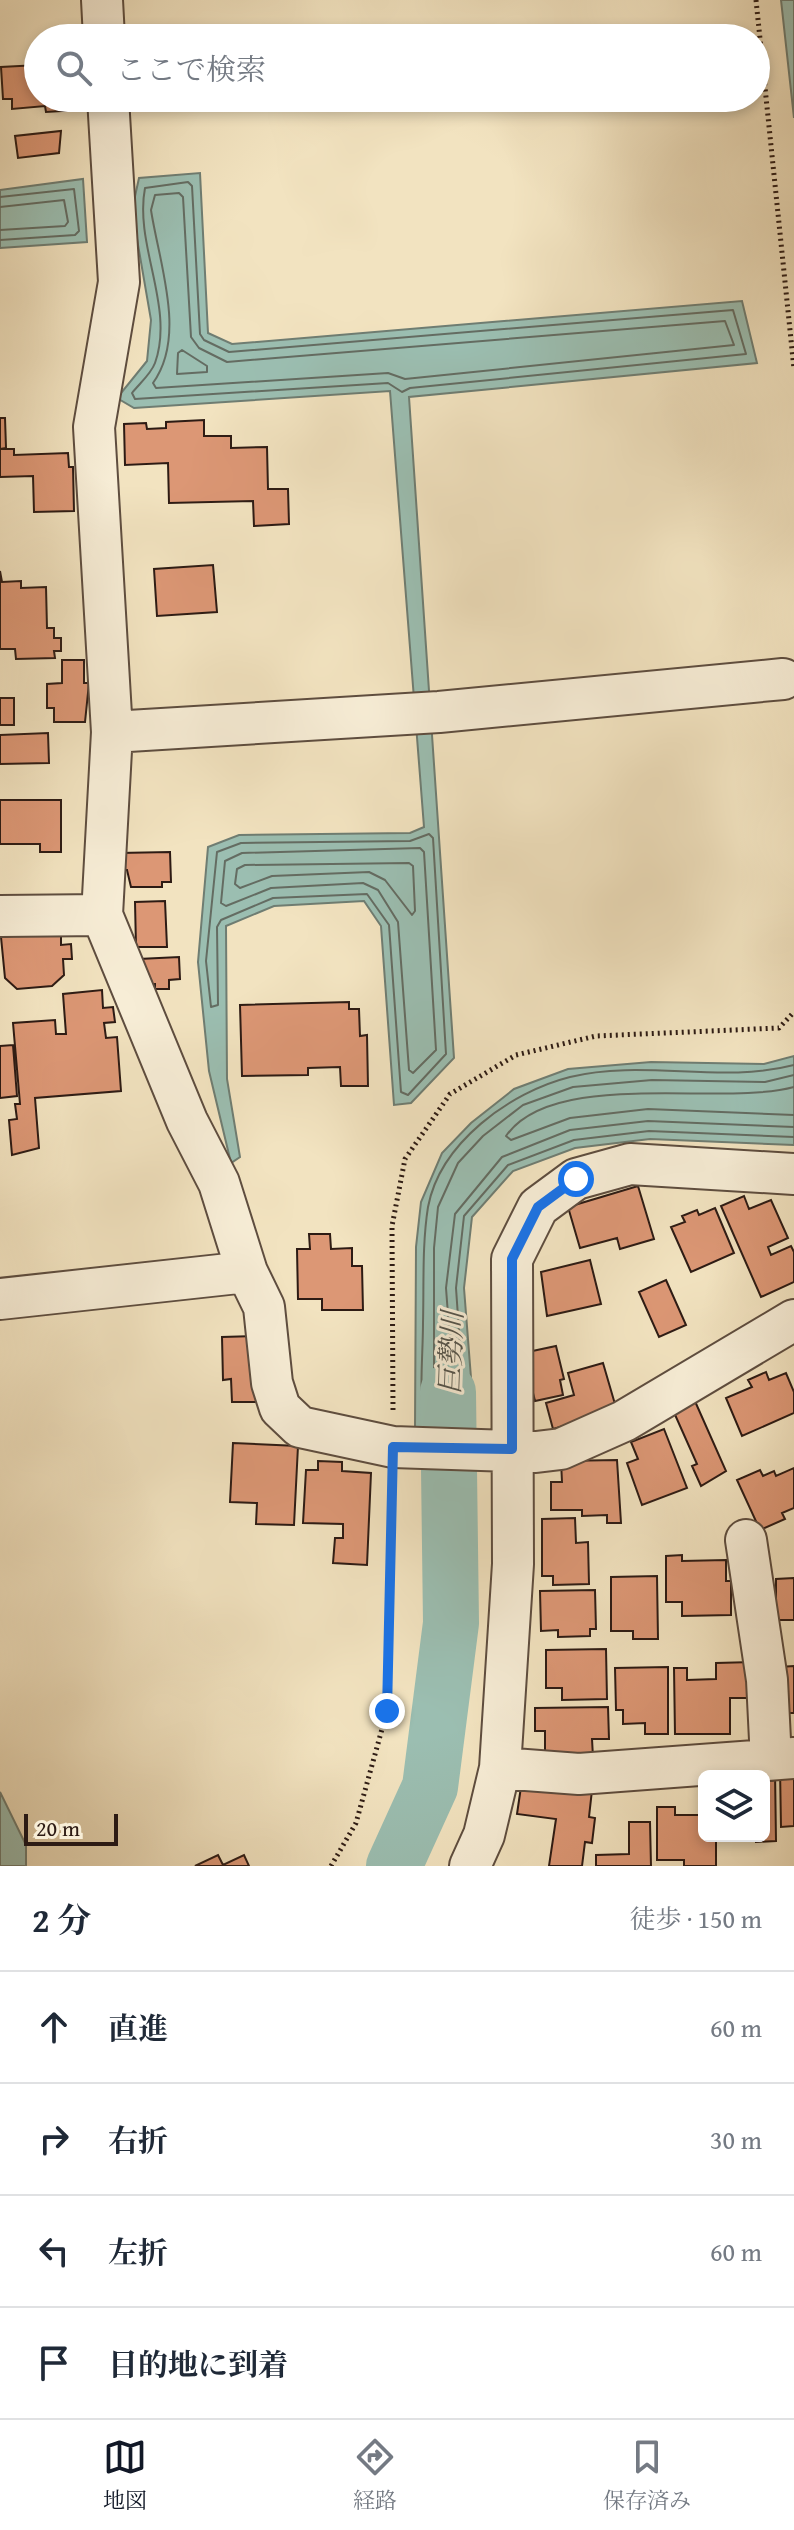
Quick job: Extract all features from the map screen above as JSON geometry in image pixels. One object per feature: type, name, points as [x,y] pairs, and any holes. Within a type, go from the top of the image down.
[{"type":"street","points":[[102,0],[103,24]]},
{"type":"street","points":[[109,112],[119,282],[94,427],[112,732],[102,915],[187,1121],[219,1183],[247,1272],[264,1307],[272,1383],[280,1408],[300,1427],[393,1447],[536,1452],[561,1449],[624,1421],[794,1320]]},
{"type":"street","points":[[112,732],[424,713],[783,679]]},
{"type":"street","points":[[0,916],[102,915]]},
{"type":"street","points":[[470,1866],[484,1835],[500,1768],[513,1564],[512,1259],[538,1207],[576,1179],[630,1164],[794,1174]]},
{"type":"street","points":[[0,1299],[247,1272]]},
{"type":"street","points":[[500,1768],[579,1774],[783,1759],[767,1680],[746,1540]]},
{"type":"path","points":[[756,0],[758,24]]},
{"type":"path","points":[[768,112],[794,369]]},
{"type":"path","points":[[331,1866],[356,1823],[387,1711],[393,1447],[392,1226],[405,1159],[450,1094],[516,1055],[596,1036],[779,1028],[794,1012]]},
{"type":"water","points":[[781,0],[794,0],[794,118]]},
{"type":"water","points":[[200,173],[208,333],[232,344],[742,301],[757,363],[409,397],[454,1058],[411,1103],[394,1105],[381,926],[364,901],[274,906],[226,926],[227,1079],[240,1157],[231,1163],[209,1071],[198,962],[208,847],[239,835],[410,833],[424,827],[390,391],[134,408],[117,398],[147,361],[151,320],[132,210],[139,178]]},
{"type":"water","points":[[83,179],[87,242],[0,248],[0,190]]},
{"type":"water","points":[[794,1056],[794,1145],[650,1139],[575,1148],[513,1171],[472,1217],[464,1288],[475,1429],[415,1430],[416,1247],[421,1202],[442,1153],[471,1123],[514,1089],[568,1069],[651,1062],[764,1064]]},
{"type":"water","points":[[0,1792],[26,1845],[26,1866],[0,1866]]},
{"type":"building","points":[[24,66],[24,108],[12,109],[12,99],[3,99],[1,67]]},
{"type":"building","points":[[61,131],[59,153],[18,158],[15,136]]},
{"type":"building","points":[[0,418],[5,418],[6,448],[0,449]]},
{"type":"building","points":[[204,420],[204,436],[231,436],[231,448],[267,447],[268,489],[288,489],[289,524],[254,526],[253,501],[169,503],[168,463],[125,465],[124,424],[146,423],[147,429],[166,428],[166,422]]},
{"type":"building","points":[[0,449],[14,449],[14,455],[68,453],[69,467],[73,467],[74,511],[34,512],[33,476],[0,477]]},
{"type":"building","points":[[213,565],[217,612],[157,616],[154,569]]},
{"type":"building","points":[[0,571],[2,582],[21,581],[21,588],[46,587],[47,628],[54,628],[54,638],[61,638],[61,651],[54,651],[55,658],[16,659],[15,649],[0,649]]},
{"type":"building","points":[[62,660],[84,660],[84,683],[89,683],[85,722],[54,722],[54,708],[47,708],[47,684],[62,683]]},
{"type":"building","points":[[0,698],[14,698],[14,725],[0,725]]},
{"type":"building","points":[[48,733],[49,763],[0,764],[0,735]]},
{"type":"building","points":[[0,800],[61,800],[61,852],[40,852],[40,844],[0,844]]},
{"type":"building","points":[[170,852],[171,882],[162,882],[162,887],[131,887],[127,870],[119,870],[119,853]]},
{"type":"building","points":[[165,901],[167,947],[136,947],[135,902]]},
{"type":"building","points":[[61,932],[61,945],[71,944],[72,959],[63,959],[64,975],[52,986],[17,989],[5,978],[1,937]]},
{"type":"building","points":[[179,957],[180,979],[169,980],[169,989],[155,989],[155,984],[141,985],[139,959]]},
{"type":"building","points":[[102,990],[103,1008],[113,1007],[115,1022],[104,1023],[106,1038],[117,1037],[121,1091],[35,1098],[39,1148],[12,1155],[9,1120],[17,1119],[15,1104],[20,1104],[13,1023],[55,1020],[56,1034],[66,1034],[63,994]]},
{"type":"building","points":[[349,1002],[349,1009],[359,1009],[360,1036],[367,1035],[368,1086],[341,1086],[340,1067],[308,1068],[308,1075],[242,1076],[240,1005]]},
{"type":"building","points":[[13,1045],[17,1096],[0,1098],[0,1046]]},
{"type":"building","points":[[638,1186],[654,1239],[620,1249],[617,1238],[580,1248],[568,1207]]},
{"type":"building","points":[[744,1196],[749,1209],[771,1200],[788,1238],[768,1247],[771,1255],[791,1246],[794,1252],[794,1282],[761,1297],[721,1206]]},
{"type":"building","points":[[715,1208],[734,1253],[691,1272],[671,1227],[685,1222],[682,1216],[697,1210],[699,1215]]},
{"type":"building","points":[[309,1234],[330,1234],[331,1249],[352,1248],[352,1266],[362,1266],[363,1310],[322,1310],[322,1299],[298,1299],[297,1249],[310,1249]]},
{"type":"building","points":[[590,1260],[601,1304],[547,1316],[541,1272]]},
{"type":"building","points":[[666,1280],[686,1325],[659,1337],[639,1292]]},
{"type":"building","points":[[258,1336],[260,1402],[232,1402],[231,1379],[223,1380],[222,1337]]},
{"type":"building","points":[[556,1346],[564,1379],[560,1380],[563,1395],[535,1401],[523,1353]]},
{"type":"building","points":[[603,1363],[617,1411],[553,1429],[546,1403],[574,1395],[568,1373]]},
{"type":"building","points":[[766,1372],[769,1380],[786,1373],[794,1392],[794,1413],[742,1436],[726,1398],[752,1387],[748,1380]]},
{"type":"building","points":[[694,1399],[726,1471],[701,1486],[692,1466],[697,1464],[672,1408]]},
{"type":"building","points":[[664,1429],[687,1488],[642,1505],[627,1463],[638,1459],[631,1442]]},
{"type":"building","points":[[233,1443],[298,1446],[294,1525],[256,1524],[257,1503],[230,1502]]},
{"type":"building","points":[[617,1460],[621,1523],[607,1523],[607,1515],[582,1516],[582,1510],[551,1510],[551,1482],[562,1482],[561,1461]]},
{"type":"building","points":[[318,1461],[342,1462],[342,1471],[371,1473],[367,1565],[333,1563],[335,1538],[343,1538],[343,1524],[303,1523],[306,1470],[318,1470]]},
{"type":"building","points":[[794,1468],[794,1508],[782,1513],[785,1519],[760,1530],[737,1480],[760,1470],[763,1476],[774,1471],[776,1476]]},
{"type":"building","points":[[575,1518],[576,1543],[588,1542],[589,1584],[553,1585],[553,1576],[542,1576],[542,1519]]},
{"type":"building","points":[[682,1555],[682,1561],[726,1560],[726,1581],[731,1581],[731,1615],[682,1616],[682,1602],[666,1602],[666,1556]]},
{"type":"building","points":[[657,1576],[658,1639],[633,1639],[633,1631],[611,1631],[611,1577]]},
{"type":"building","points":[[794,1578],[794,1620],[776,1620],[776,1579]]},
{"type":"building","points":[[595,1590],[596,1629],[590,1629],[590,1636],[558,1637],[558,1630],[541,1631],[540,1591]]},
{"type":"building","points":[[606,1649],[607,1699],[562,1700],[562,1688],[546,1688],[546,1650]]},
{"type":"building","points":[[753,1662],[753,1698],[730,1698],[730,1734],[675,1734],[674,1668],[687,1668],[687,1680],[716,1679],[716,1663]]},
{"type":"building","points":[[794,1666],[794,1713],[781,1713],[780,1667]]},
{"type":"building","points":[[668,1667],[668,1734],[645,1734],[645,1723],[623,1724],[623,1710],[616,1710],[615,1668]]},
{"type":"building","points":[[608,1707],[609,1739],[592,1739],[593,1757],[545,1758],[545,1731],[535,1731],[535,1708]]},
{"type":"building","points":[[780,1768],[794,1768],[794,1826],[781,1827]]},
{"type":"building","points":[[775,1771],[776,1841],[770,1841],[770,1773]]},
{"type":"building","points":[[522,1780],[592,1790],[589,1817],[595,1818],[592,1843],[585,1842],[582,1866],[549,1866],[556,1819],[517,1814]]},
{"type":"building","points":[[657,1807],[675,1807],[675,1815],[698,1815],[698,1842],[716,1842],[716,1866],[684,1866],[684,1860],[657,1860]]},
{"type":"building","points":[[629,1822],[650,1822],[651,1866],[596,1866],[596,1855],[629,1854]]},
{"type":"building","points":[[218,1855],[223,1865],[244,1855],[249,1866],[195,1866]]},
{"type":"waterway","name":"巨勢川","points":[[394,1866],[430,1787],[451,1623],[448,1392]]},
{"type":"route","points":[[387,1711],[393,1447],[512,1449],[512,1259],[538,1207],[576,1179]]}]
